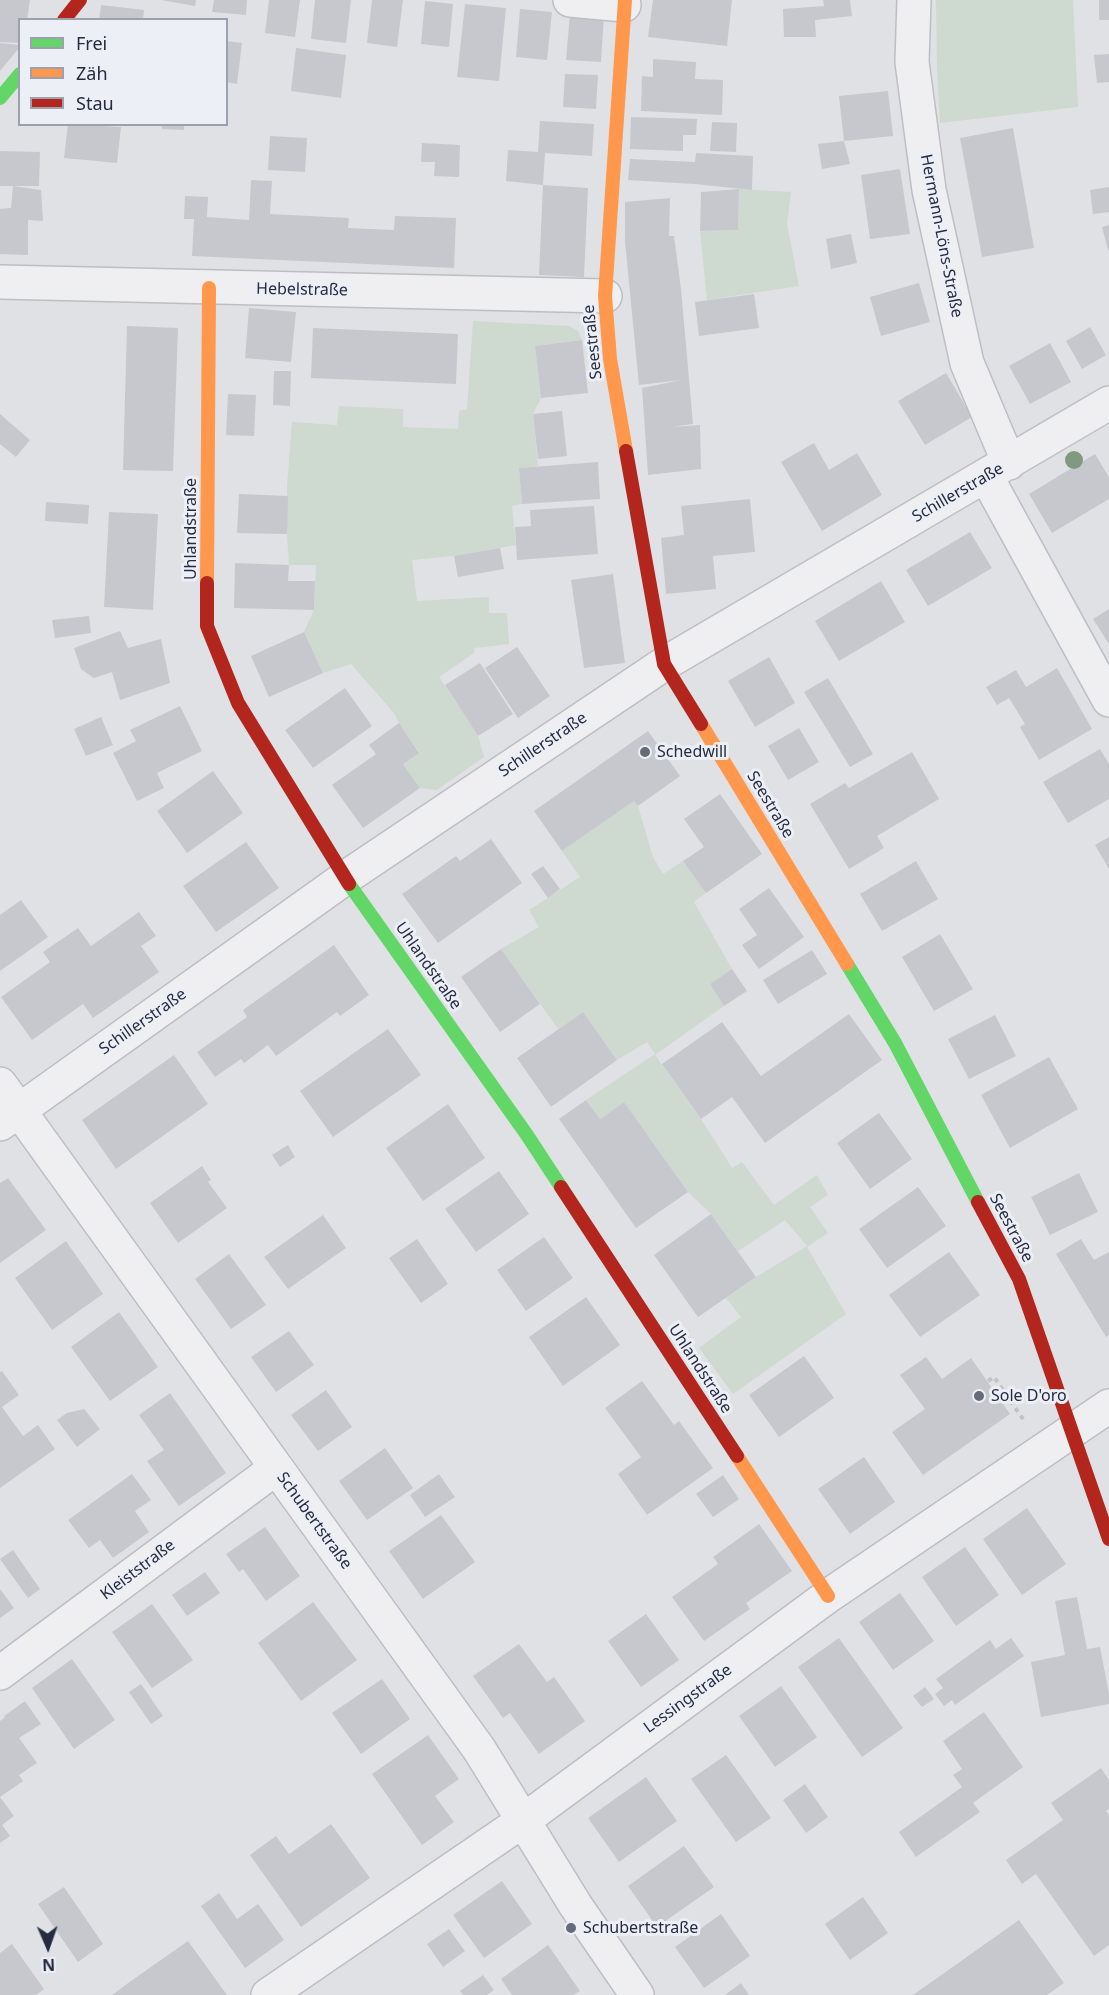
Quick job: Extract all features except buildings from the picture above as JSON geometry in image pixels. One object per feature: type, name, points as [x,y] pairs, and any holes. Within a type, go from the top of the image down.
[{"type":"street","points":[[66,18],[80,0]]},
{"type":"street","points":[[570,0],[624,3]]},
{"type":"street","name":"Hermann-Löns-Straße","points":[[914,0],[912,62],[929,190],[967,363],[998,470],[1109,700]]},
{"type":"street","name":"Seestraße","points":[[624,3],[605,296],[610,359],[664,664],[895,1043],[1019,1279],[1109,1539]]},
{"type":"street","points":[[0,98],[18,76]]},
{"type":"street","name":"Hebelstraße","points":[[0,282],[605,296]]},
{"type":"street","name":"Uhlandstraße","points":[[210,288],[207,626],[238,704],[345,878],[527,1135],[828,1596]]},
{"type":"street","name":"Schillerstraße","points":[[9,1117],[345,878],[664,664],[1109,403]]},
{"type":"street","name":"Schubertstraße","points":[[0,1084],[9,1117],[276,1468],[479,1749],[576,1906],[637,1995]]},
{"type":"street","name":"Lessingstraße","points":[[268,1995],[524,1820],[828,1596],[1109,1406]]},
{"type":"street","name":"Kleiststraße","points":[[0,1672],[276,1468]]},
{"type":"path","points":[[988,1382],[994,1377],[1045,1450]]},
{"type":"shaded area","points":[[936,0],[1073,0],[1078,107],[940,123]]},
{"type":"shaded area","points":[[739,189],[791,192],[787,224],[799,286],[707,300],[700,231],[738,230]]},
{"type":"shaded area","points":[[473,321],[569,326],[578,331],[582,340],[535,346],[541,398],[533,414],[538,466],[519,468],[522,504],[512,506],[516,545],[454,556],[412,560],[417,601],[489,597],[489,613],[507,613],[509,644],[474,648],[474,653],[439,677],[478,736],[484,757],[437,790],[420,788],[403,764],[419,752],[394,713],[351,664],[323,673],[304,632],[314,610],[316,565],[289,565],[287,486],[292,422],[337,425],[339,406],[403,409],[403,427],[458,429],[459,411],[467,409]]},
{"type":"shaded area","points":[[634,801],[638,806],[653,857],[663,874],[683,861],[706,893],[694,902],[732,969],[710,984],[724,1006],[655,1055],[701,1119],[732,1168],[742,1162],[774,1205],[817,1175],[828,1195],[810,1207],[828,1233],[807,1247],[846,1314],[733,1394],[699,1348],[741,1317],[726,1298],[807,1246],[785,1220],[738,1251],[711,1214],[688,1192],[624,1102],[600,1119],[586,1100],[655,1054],[647,1042],[617,1060],[583,1012],[558,1029],[501,949],[539,927],[529,910],[580,877],[562,851]]},
{"type":"traffic: fast","points":[[0,98],[18,76]]},
{"type":"traffic: fast","points":[[349,884],[527,1135],[561,1187]]},
{"type":"traffic: fast","points":[[847,964],[895,1043],[978,1202]]},
{"type":"traffic: slow","points":[[625,0],[605,296],[610,359],[626,451]]},
{"type":"traffic: slow","points":[[207,583],[209,288]]},
{"type":"traffic: slow","points":[[701,724],[847,964]]},
{"type":"traffic: slow","points":[[737,1456],[828,1596]]},
{"type":"traffic: jam","points":[[66,18],[80,0]]},
{"type":"traffic: jam","points":[[626,451],[664,664],[701,724]]},
{"type":"traffic: jam","points":[[207,583],[207,626],[238,703],[349,884]]},
{"type":"traffic: jam","points":[[561,1187],[737,1456]]},
{"type":"traffic: jam","points":[[978,1202],[1019,1279],[1109,1539]]},
{"type":"place","name":"Schedwill","points":[[645,752]]},
{"type":"place","name":"Sole D'oro","points":[[979,1396]]},
{"type":"place","name":"Schubertstraße","points":[[571,1928]]}]
